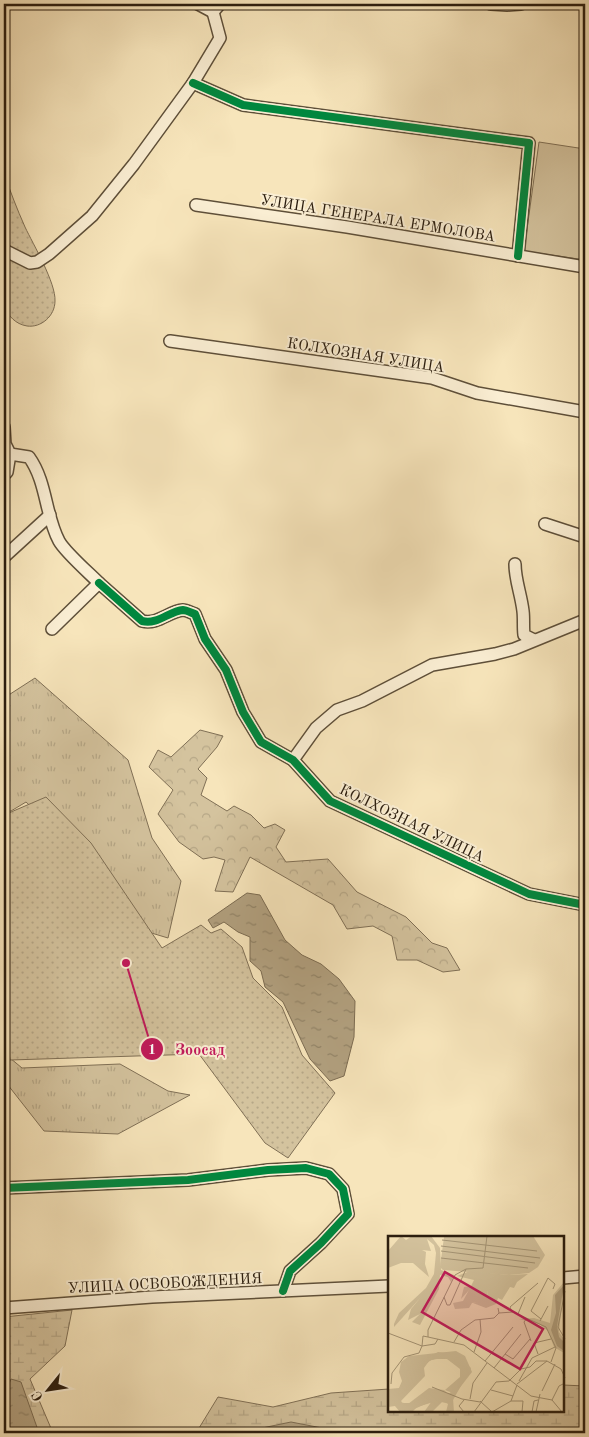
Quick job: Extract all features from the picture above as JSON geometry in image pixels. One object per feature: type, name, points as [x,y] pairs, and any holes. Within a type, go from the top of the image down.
[{"type":"street","points":[[4,250],[30,263],[38,262],[92,216],[134,164],[193,83],[220,38],[217,8],[198,4]]},
{"type":"street","points":[[491,4],[521,4]]},
{"type":"street","points":[[193,83],[243,105],[529,143],[518,256]]},
{"type":"street","name":"УЛИЦА ГЕНЕРАЛА ЕРМОЛОВА","points":[[196,205],[347,227],[585,267]]},
{"type":"street","name":"КОЛХОЗНАЯ УЛИЦА","points":[[170,341],[432,378],[477,393],[585,412]]},
{"type":"street","points":[[4,427],[5,444],[10,454],[7,472],[4,476]]},
{"type":"street","points":[[10,454],[29,457],[36,467],[60,542],[99,583],[52,629]]},
{"type":"street","points":[[4,557],[50,515]]},
{"type":"street","points":[[545,524],[585,537]]},
{"type":"street","points":[[515,564],[515,579],[523,610],[524,634],[534,640]]},
{"type":"street","name":"КОЛХОЗНАЯ УЛИЦА","points":[[99,583],[142,621],[154,621],[183,610],[195,614],[205,639],[226,670],[243,712],[261,742],[293,760],[330,802],[529,894],[585,904]]},
{"type":"street","points":[[293,760],[316,728],[337,710],[362,701],[432,665],[495,654],[585,620]]},
{"type":"street","points":[[4,1188],[188,1180],[268,1170],[306,1168],[329,1174],[343,1189],[348,1214],[290,1271],[283,1291]]},
{"type":"street","points":[[564,1278],[585,1276]]},
{"type":"street","name":"УЛИЦА ОСВОБОЖДЕНИЯ","points":[[4,1308],[152,1297],[388,1286]]},
{"type":"green space","points":[[539,142],[585,149],[585,260],[524,251]]},
{"type":"green space","points":[[4,173],[22,220],[48,274],[54,293],[53,312],[42,323],[32,326],[23,325],[16,321],[4,307]]},
{"type":"green space","points":[[35,678],[128,760],[152,838],[181,881],[168,938],[125,925],[65,838],[26,802],[11,811],[4,812],[4,698]]},
{"type":"green space","points":[[200,730],[223,736],[217,747],[198,769],[207,778],[201,795],[227,811],[234,806],[251,815],[264,828],[275,824],[285,830],[276,847],[286,862],[328,859],[357,892],[406,917],[432,943],[447,948],[460,970],[443,972],[417,960],[397,960],[392,936],[373,926],[347,929],[333,905],[250,857],[233,892],[215,891],[225,860],[214,857],[203,859],[179,842],[158,814],[173,790],[149,767],[158,750],[171,757]]},
{"type":"green space","points":[[46,797],[91,843],[162,948],[201,925],[211,933],[221,929],[242,947],[253,978],[282,1007],[302,1055],[335,1093],[288,1158],[265,1143],[199,1054],[10,1060],[4,1018],[4,815]]},
{"type":"green space","points":[[4,1053],[22,1068],[120,1064],[168,1091],[190,1095],[118,1134],[44,1131],[4,1080]]},
{"type":"green space","points":[[72,1310],[65,1346],[30,1379],[53,1433],[4,1433],[4,1317]]},
{"type":"green space","points":[[564,1385],[585,1386],[585,1433],[196,1433],[218,1397],[273,1407],[331,1393],[388,1389],[388,1412],[564,1412]]},
{"type":"water","points":[[247,893],[260,895],[285,940],[302,955],[321,964],[339,979],[355,1001],[354,1037],[344,1076],[330,1081],[310,1059],[283,1002],[265,987],[261,971],[250,961],[250,937],[238,932],[224,922],[213,928],[208,920]]},
{"type":"water","points":[[11,1379],[21,1382],[39,1433],[4,1433],[4,1396]]},
{"type":"water","points":[[291,1422],[322,1428],[356,1430],[359,1433],[238,1433]]},
{"type":"cycle path","points":[[193,83],[243,105],[529,143],[518,256]]},
{"type":"cycle path","points":[[99,583],[142,621],[158,620],[183,610],[195,614],[205,639],[226,670],[243,712],[261,742],[293,760],[330,801],[529,894],[585,905]]},
{"type":"cycle path","points":[[4,1188],[188,1180],[268,1170],[306,1168],[329,1174],[343,1189],[348,1214],[321,1243],[290,1271],[283,1291]]},
{"type":"place","name":"Зоосад","points":[[126,963]]}]
